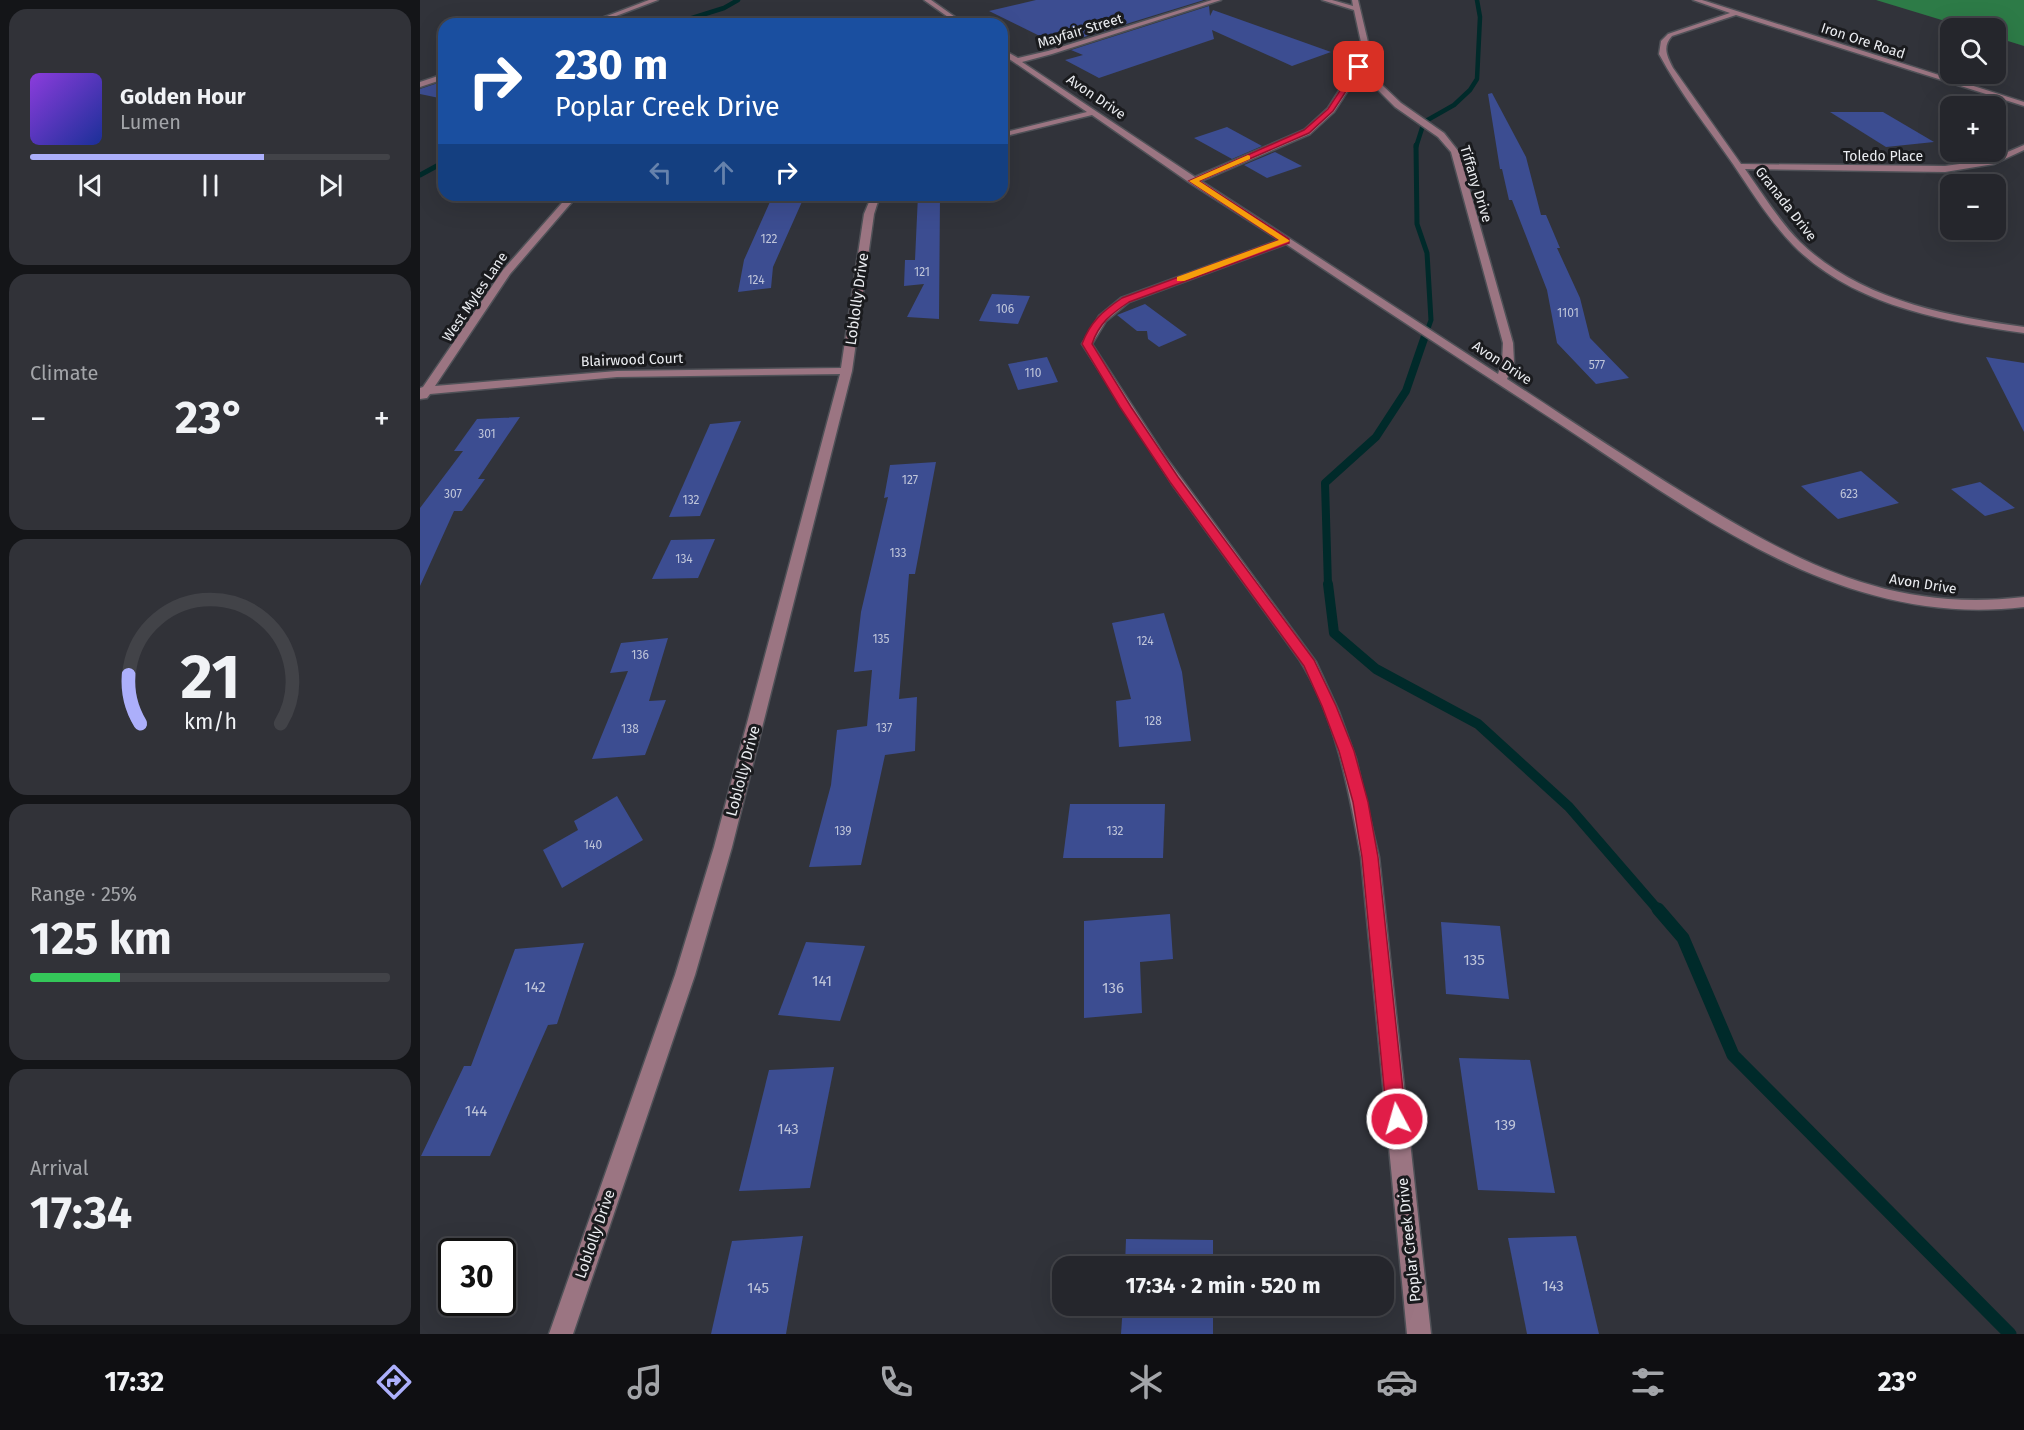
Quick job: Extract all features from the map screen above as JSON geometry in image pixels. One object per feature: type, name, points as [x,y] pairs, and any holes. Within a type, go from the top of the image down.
[{"type":"street","points":[[606,18],[655,0]]},
{"type":"street","points":[[927,0],[953,18]]},
{"type":"street","name":"Mayfair Street","points":[[1016,61],[1050,54],[1218,0]]},
{"type":"street","points":[[1193,181],[1307,132],[1331,110],[1365,54],[1365,35],[1356,5],[1325,0]]},
{"type":"street","name":"Iron Ore Road","points":[[1695,0],[2024,104]]},
{"type":"street","name":"Granada Drive","points":[[1735,12],[1680,30],[1666,40],[1661,47],[1666,61],[1738,165],[1796,243],[1814,259],[1840,276],[1871,291],[1917,308],[1989,326],[2024,330]]},
{"type":"street","name":"Avon Drive","points":[[1008,55],[1193,181],[1743,535],[1780,556],[1822,575],[1869,590],[1916,600],[1962,605],[2005,605],[2024,602]]},
{"type":"street","name":"Tiffany Drive","points":[[1359,67],[1398,105],[1441,135],[1455,152],[1508,343],[1508,362],[1501,380]]},
{"type":"street","points":[[420,85],[438,78]]},
{"type":"street","points":[[1008,134],[1093,113]]},
{"type":"street","name":"Toledo Place","points":[[1738,165],[1828,169],[1945,169],[1991,162],[2024,147]]},
{"type":"street","name":"West Myles Lane","points":[[422,394],[506,272],[569,201]]},
{"type":"street","name":"Loblolly Drive","points":[[561,1334],[685,975],[723,848],[801,538],[846,371],[869,214],[874,201]]},
{"type":"street","name":"Poplar Creek Drive","points":[[1286,241],[1125,300],[1107,312],[1093,327],[1087,344],[1125,407],[1174,479],[1310,664],[1346,751],[1360,802],[1370,857],[1419,1334]]},
{"type":"street","name":"Blairwood Court","points":[[422,394],[617,374],[846,371]]},
{"type":"green space","points":[[1876,0],[2024,0],[2024,46],[2006,40],[2006,18],[1940,19]]},
{"type":"building","points":[[1036,0],[1204,0],[1058,45],[1008,20],[1008,18],[989,11]]},
{"type":"building","points":[[1209,6],[1210,16],[1213,10],[1331,52],[1292,66],[1212,30],[1214,39],[1099,78],[1065,60],[1083,55],[1071,50]]},
{"type":"building","points":[[438,83],[438,98],[420,94],[420,89]]},
{"type":"building","points":[[1492,93],[1526,157],[1541,215],[1546,215],[1560,248],[1557,248],[1580,298],[1590,338],[1629,378],[1596,384],[1557,343],[1547,290],[1512,200],[1509,200],[1502,169],[1500,169],[1488,94]]},
{"type":"building","points":[[1830,112],[1883,112],[1934,142],[1886,147]]},
{"type":"building","points":[[1227,127],[1262,146],[1232,159],[1194,138]]},
{"type":"building","points":[[1275,152],[1302,166],[1267,178],[1244,165]]},
{"type":"building","points":[[770,201],[802,201],[773,267],[771,288],[738,292],[744,260]]},
{"type":"building","points":[[918,201],[940,201],[939,319],[907,317],[924,284],[904,286],[905,260],[915,260]]},
{"type":"building","points":[[992,294],[1030,296],[1018,324],[979,321]]},
{"type":"building","points":[[1145,304],[1187,335],[1159,347],[1148,339],[1147,331],[1137,331],[1117,315]]},
{"type":"building","points":[[1047,357],[1058,382],[1018,390],[1008,364]]},
{"type":"building","points":[[1986,357],[2024,363],[2024,432]]},
{"type":"building","points":[[520,417],[478,479],[485,479],[462,511],[454,511],[420,586],[420,508],[463,451],[454,451],[477,419]]},
{"type":"building","points":[[741,421],[700,516],[669,517],[710,424]]},
{"type":"building","points":[[936,462],[915,574],[909,574],[899,699],[917,697],[915,751],[885,755],[861,865],[809,867],[831,785],[837,730],[867,726],[872,670],[854,672],[861,612],[888,497],[884,498],[890,465]]},
{"type":"building","points":[[1861,471],[1899,503],[1838,519],[1801,486]]},
{"type":"building","points":[[1980,482],[2015,508],[1985,516],[1951,489]]},
{"type":"building","points":[[715,539],[698,578],[652,579],[671,540]]},
{"type":"building","points":[[1164,613],[1182,672],[1191,741],[1119,747],[1116,701],[1131,699],[1112,623]]},
{"type":"building","points":[[668,638],[649,701],[666,700],[645,755],[592,759],[628,671],[610,673],[621,643]]},
{"type":"building","points":[[617,796],[643,840],[562,888],[543,850],[578,830],[574,821]]},
{"type":"building","points":[[1070,804],[1165,804],[1163,858],[1063,858]]},
{"type":"building","points":[[1170,914],[1173,959],[1140,962],[1142,1013],[1084,1018],[1084,921]]},
{"type":"building","points":[[1441,922],[1500,926],[1509,999],[1446,994]]},
{"type":"building","points":[[806,942],[865,946],[840,1021],[778,1015]]},
{"type":"building","points":[[584,943],[557,1024],[548,1025],[490,1156],[421,1156],[464,1066],[471,1066],[515,949]]},
{"type":"building","points":[[1459,1058],[1530,1060],[1555,1193],[1478,1190]]},
{"type":"building","points":[[834,1067],[810,1188],[739,1191],[769,1070]]},
{"type":"building","points":[[803,1236],[786,1334],[711,1334],[732,1241]]},
{"type":"building","points":[[1576,1236],[1599,1334],[1527,1334],[1508,1238]]},
{"type":"building","points":[[1126,1239],[1213,1240],[1213,1256],[1125,1256]]},
{"type":"building","points":[[1122,1316],[1213,1316],[1213,1334],[1121,1334]]},
{"type":"waterway","points":[[692,18],[724,8],[738,0]]},
{"type":"waterway","points":[[1416,147],[1424,122],[1454,105],[1470,90],[1477,79],[1480,17],[1477,0]]},
{"type":"waterway","points":[[1416,147],[1417,224],[1427,253],[1431,320],[1425,337]]},
{"type":"waterway","points":[[420,175],[438,165]]},
{"type":"waterway","points":[[1328,586],[1325,483],[1376,437],[1406,391],[1425,336]]},
{"type":"waterway","points":[[1328,584],[1334,633],[1376,669],[1478,724],[1569,807],[1659,911]]},
{"type":"waterway","points":[[1658,909],[1683,938],[1733,1055],[2010,1334]]},
{"type":"slow traffic","points":[[1181,279],[1286,241],[1193,181],[1248,158]]},
{"type":"route","points":[[1359,67],[1331,110],[1307,132],[1193,181],[1286,241],[1125,300],[1107,312],[1093,327],[1087,344],[1125,407],[1174,479],[1258,590],[1310,664],[1329,706],[1346,751],[1360,802],[1370,857],[1397,1119]]}]
